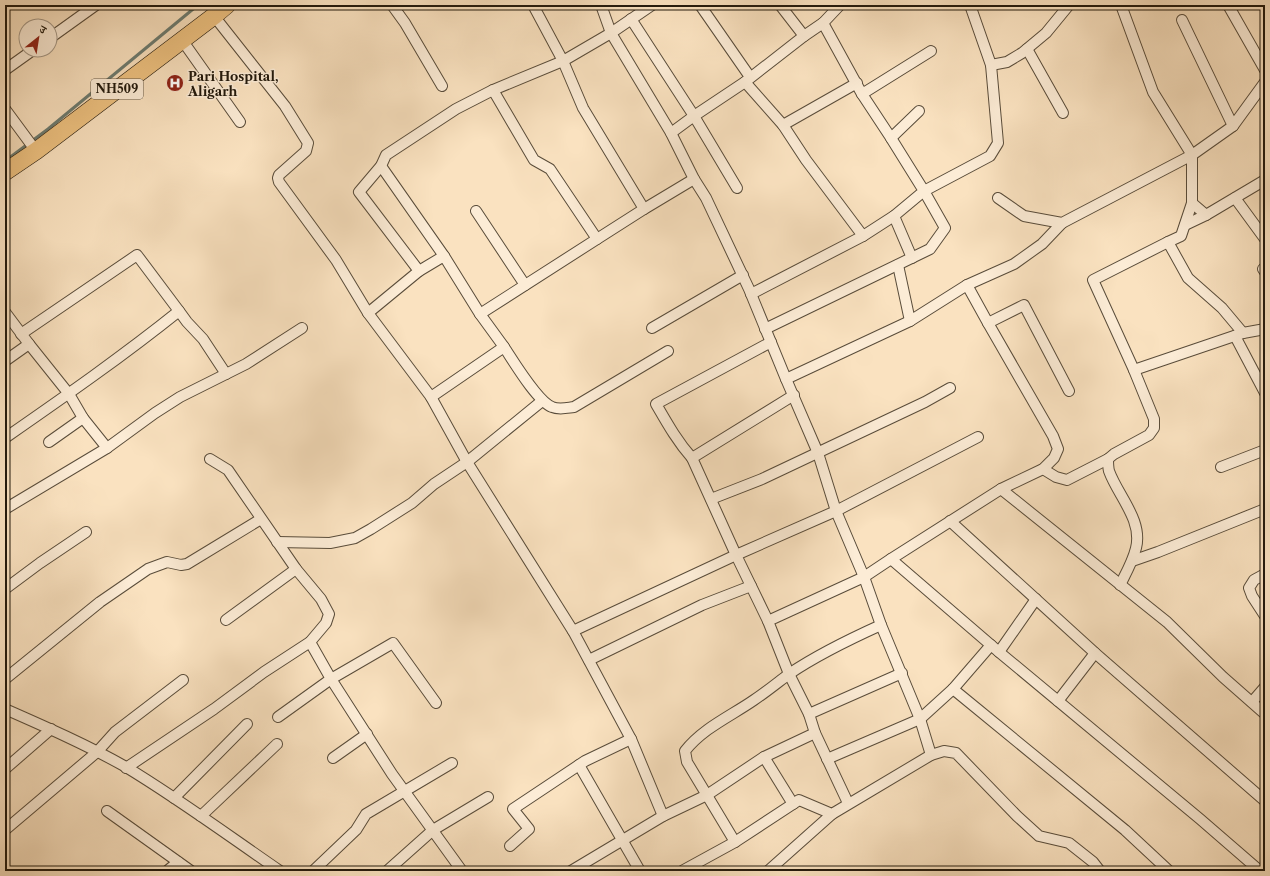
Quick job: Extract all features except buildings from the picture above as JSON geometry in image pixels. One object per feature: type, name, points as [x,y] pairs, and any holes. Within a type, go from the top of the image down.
[{"type":"highway","name":"NH509","points":[[5,172],[32,144],[182,40],[227,5]]},
{"type":"street","points":[[58,31],[81,9],[96,5]]},
{"type":"street","points":[[392,5],[405,23],[442,86]]},
{"type":"street","points":[[533,5],[562,61],[583,108],[644,209]]},
{"type":"street","points":[[601,5],[611,33],[671,133],[694,179],[706,198],[743,275],[818,453],[836,511],[864,577],[881,625],[920,719],[931,755]]},
{"type":"street","points":[[419,271],[359,192],[382,166],[386,154],[456,109],[493,90],[562,61],[611,33],[652,5]]},
{"type":"street","points":[[700,5],[748,79],[863,236]]},
{"type":"street","points":[[780,5],[804,36]]},
{"type":"street","points":[[671,133],[748,79],[823,23],[840,5]]},
{"type":"street","points":[[751,294],[863,236],[894,216],[924,191],[990,156],[998,143],[991,65],[970,5]]},
{"type":"street","points":[[991,65],[1007,62],[1027,49],[1046,33],[1069,5]]},
{"type":"street","points":[[1042,469],[1056,477],[1067,480],[1108,459],[1114,454],[1149,435],[1154,428],[1154,419],[1134,370],[1093,280],[1181,236],[1192,203],[1192,155],[1153,92],[1121,5]]},
{"type":"street","points":[[1228,5],[1265,70]]},
{"type":"street","points":[[214,16],[285,106],[306,138],[308,147],[306,151],[279,175],[279,182],[336,260],[368,313],[431,397],[467,462],[573,631],[631,739],[663,816]]},
{"type":"street","points":[[631,19],[694,116],[737,188]]},
{"type":"street","points":[[1182,20],[1234,126]]},
{"type":"street","points":[[766,329],[930,249],[945,228],[924,191],[862,94],[823,23]]},
{"type":"street","points":[[182,40],[240,122]]},
{"type":"street","points":[[1027,49],[1063,113]]},
{"type":"street","points":[[862,94],[930,51]]},
{"type":"street","points":[[5,70],[22,58]]},
{"type":"street","points":[[786,379],[910,321],[967,285],[1014,264],[1042,244],[1062,223],[1192,155],[1234,126],[1265,82]]},
{"type":"street","points":[[783,125],[857,83]]},
{"type":"street","points":[[493,90],[534,160],[550,169],[597,239]]},
{"type":"street","points":[[5,109],[32,144]]},
{"type":"street","points":[[891,138],[919,111]]},
{"type":"street","points":[[382,166],[444,256],[480,314],[542,401],[552,408],[561,410],[574,407],[668,351]]},
{"type":"street","points":[[480,314],[644,209],[694,179]]},
{"type":"street","points":[[1184,225],[1206,215],[1265,180]]},
{"type":"street","points":[[998,198],[1024,216],[1062,223]]},
{"type":"street","points":[[1235,198],[1265,239]]},
{"type":"street","points":[[1192,203],[1206,215]]},
{"type":"street","points":[[476,211],[525,285]]},
{"type":"street","points":[[894,216],[912,258]]},
{"type":"street","points":[[1168,242],[1188,278],[1222,308],[1239,335],[1265,393]]},
{"type":"street","points":[[21,334],[137,255],[187,322],[203,339],[226,374]]},
{"type":"street","points":[[368,313],[419,271],[444,256]]},
{"type":"street","points":[[898,264],[910,321]]},
{"type":"street","points":[[652,328],[743,275]]},
{"type":"street","points":[[768,621],[864,577],[1001,489],[1042,469],[1054,458],[1058,449],[1053,436],[967,285]]},
{"type":"street","points":[[988,323],[1024,305],[1069,392]]},
{"type":"street","points":[[5,438],[69,394],[102,368],[127,352],[179,311]]},
{"type":"street","points":[[5,312],[69,394],[83,418],[106,448]]},
{"type":"street","points":[[5,509],[106,448],[180,397],[246,364],[302,328]]},
{"type":"street","points":[[1134,370],[1239,335],[1265,329]]},
{"type":"street","points":[[771,342],[656,404],[672,433],[692,458],[768,621],[789,674],[809,714],[815,733],[848,803]]},
{"type":"street","points":[[5,361],[29,344]]},
{"type":"street","points":[[431,397],[504,347]]},
{"type":"street","points":[[711,499],[762,479],[818,453],[925,402],[950,388]]},
{"type":"street","points":[[692,458],[794,395]]},
{"type":"street","points":[[277,542],[330,543],[355,538],[412,503],[434,484],[467,462],[542,401]]},
{"type":"street","points":[[49,442],[83,418]]},
{"type":"street","points":[[573,631],[736,555],[836,511],[978,438]]},
{"type":"street","points":[[1221,467],[1265,450]]},
{"type":"street","points":[[126,768],[214,709],[264,672],[310,642],[326,623],[329,614],[321,599],[296,569],[228,470],[210,459]]},
{"type":"street","points":[[1108,459],[1109,470],[1133,517],[1137,534],[1137,548],[1120,585]]},
{"type":"street","points":[[1001,489],[1167,622],[1223,677],[1265,714]]},
{"type":"street","points":[[1132,560],[1158,552],[1265,509]]},
{"type":"street","points":[[5,680],[100,602],[148,569],[167,562],[180,565],[187,564],[261,519]]},
{"type":"street","points":[[950,521],[1036,600],[1265,801]]},
{"type":"street","points":[[5,589],[86,532]]},
{"type":"street","points":[[890,559],[1260,871]]},
{"type":"street","points":[[226,620],[296,569]]},
{"type":"street","points":[[1265,574],[1254,580],[1249,588],[1252,596],[1265,616]]},
{"type":"street","points":[[589,660],[702,605],[751,586]]},
{"type":"street","points":[[827,759],[920,719],[995,648],[1036,600]]},
{"type":"street","points":[[735,842],[688,762],[685,751],[692,743],[704,734],[760,696],[789,674],[847,640],[881,625]]},
{"type":"street","points":[[310,642],[331,679],[404,791],[462,871]]},
{"type":"street","points":[[278,717],[331,679],[393,644],[436,703]]},
{"type":"street","points":[[1058,701],[1095,652]]},
{"type":"street","points":[[809,714],[902,673]]},
{"type":"street","points":[[5,830],[97,752],[116,732],[183,680]]},
{"type":"street","points":[[1252,702],[1265,687]]},
{"type":"street","points":[[953,689],[1125,830],[1169,871]]},
{"type":"street","points":[[5,709],[51,729],[126,768],[201,816],[280,871]]},
{"type":"street","points":[[174,798],[247,724]]},
{"type":"street","points":[[5,769],[51,729]]},
{"type":"street","points":[[571,871],[663,816],[707,795],[764,757],[815,733]]},
{"type":"street","points":[[333,758],[367,734]]},
{"type":"street","points":[[510,846],[529,829],[513,809],[579,765],[631,739]]},
{"type":"street","points":[[201,816],[277,744]]},
{"type":"street","points":[[768,871],[832,814],[848,803],[931,755],[944,751],[956,753],[1017,816],[1040,836],[1069,843],[1082,852],[1100,871]]},
{"type":"street","points":[[764,757],[793,804]]},
{"type":"street","points":[[313,871],[356,830],[366,814],[452,763]]},
{"type":"street","points":[[579,765],[640,871]]},
{"type":"street","points":[[387,871],[432,830],[488,797]]},
{"type":"street","points":[[682,871],[735,842],[800,800],[832,814]]},
{"type":"street","points":[[107,811],[191,871]]},
{"type":"street","points":[[167,871],[178,862]]},
{"type":"waterway","points":[[5,161],[48,129],[198,5]]},
{"type":"place","name":"Pari Hospital, Aligarh","points":[[175,83]]}]
